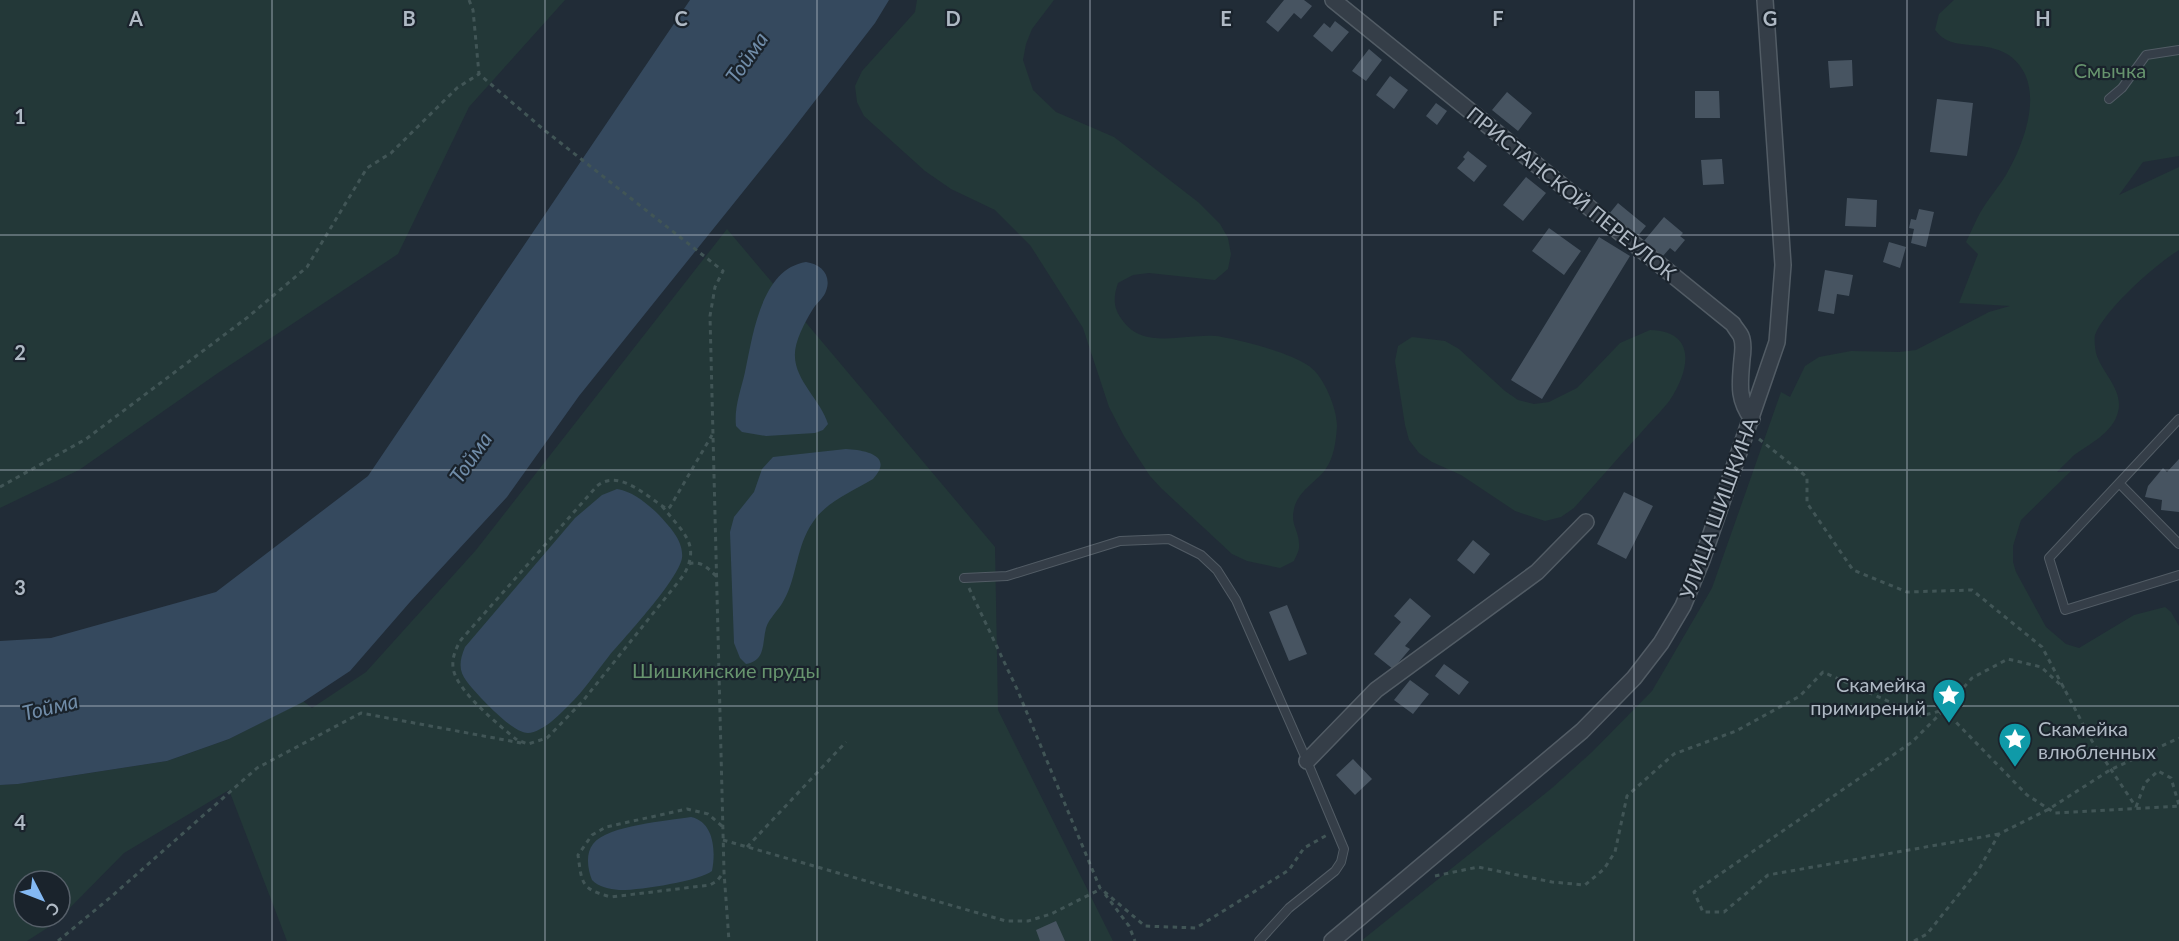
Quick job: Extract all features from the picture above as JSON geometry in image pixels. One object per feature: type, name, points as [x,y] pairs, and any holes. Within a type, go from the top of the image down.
[{"type":"street","name":"ПРИСТАНСКОЙ ПЕРЕУЛОК","points":[[1333,0],[1733,324],[1741,336],[1743,349],[1740,385],[1742,398],[1744,407],[1752,419]]},
{"type":"street","name":"УЛИЦА ШИШКИНА","points":[[1332,941],[1582,731],[1634,678],[1661,643],[1683,606],[1702,560],[1777,342],[1783,264],[1765,0]]},
{"type":"street","points":[[1308,761],[1376,690],[1537,572],[1586,522]]},
{"type":"lane","points":[[2109,99],[2122,88],[2146,56],[2179,50]]},
{"type":"lane","points":[[2179,419],[2049,558],[2065,610],[2179,575]]},
{"type":"lane","points":[[2119,483],[2179,544]]},
{"type":"lane","points":[[964,578],[1007,576],[1120,541],[1168,539],[1201,555],[1217,570],[1236,600],[1308,761],[1344,849],[1341,862],[1335,870],[1289,908],[1259,941]]},
{"type":"path","points":[[469,0],[473,10],[479,74],[543,129],[723,271],[715,286],[710,316],[723,840],[729,941]]},
{"type":"path","points":[[0,488],[86,439],[248,317],[307,267],[367,168],[391,153],[457,88],[479,74]]},
{"type":"path","points":[[528,744],[517,740],[462,688],[453,668],[453,658],[460,641],[603,481],[620,481],[634,487],[667,509],[713,434]]},
{"type":"path","points":[[1759,438],[1807,477],[1807,503],[1853,570],[1907,592],[1972,590],[2042,647],[2092,741],[2136,807]]},
{"type":"path","points":[[57,941],[112,896],[257,768],[361,713],[528,744],[547,738],[582,702],[683,576],[689,564],[692,549],[690,543],[662,506]]},
{"type":"path","points":[[689,564],[695,562],[701,564],[717,577]]},
{"type":"path","points":[[964,578],[1017,689],[1100,888],[1129,926],[1135,941]]},
{"type":"path","points":[[2064,688],[2041,667],[2008,659],[1972,678],[1912,742],[1695,892],[1702,912],[1724,912],[1768,875],[1999,834],[2049,809],[2110,770],[2179,738]]},
{"type":"path","points":[[1429,877],[1478,867],[1552,882],[1585,885],[1604,869],[1615,852],[1627,796],[1674,754],[1745,726],[1800,696],[1823,672],[1921,716],[1944,710]]},
{"type":"path","points":[[1944,710],[2027,795],[2055,813],[2179,805],[2170,778],[2158,771],[2145,783],[2136,807]]},
{"type":"path","points":[[747,847],[846,742]]},
{"type":"path","points":[[723,827],[708,814],[687,810],[606,827],[592,835],[578,855],[582,882],[585,886],[611,897],[710,885],[717,881],[724,872]]},
{"type":"path","points":[[1100,888],[1145,926],[1196,928],[1289,870],[1304,848],[1336,830]]},
{"type":"path","points":[[1914,941],[1927,934],[1979,869],[1999,834]]},
{"type":"path","points":[[723,840],[1006,921],[1028,921],[1051,914],[1100,888]]},
{"type":"green space","points":[[0,0],[565,0],[469,107],[398,254],[218,373],[79,470],[0,508]]},
{"type":"green space","points":[[917,0],[1054,0],[1032,29],[1026,44],[1023,60],[1033,90],[1056,112],[1114,137],[1198,202],[1220,224],[1228,238],[1231,254],[1228,269],[1215,280],[1149,273],[1133,275],[1118,283],[1115,293],[1116,307],[1123,321],[1143,336],[1169,338],[1210,336],[1243,341],[1301,361],[1320,377],[1335,411],[1336,438],[1328,465],[1296,503],[1293,519],[1299,546],[1294,561],[1280,568],[1247,561],[1232,554],[1161,488],[1150,476],[1124,436],[1109,407],[1083,328],[1030,245],[995,210],[951,189],[925,171],[864,116],[857,102],[855,86],[862,71],[915,12]]},
{"type":"green space","name":"Смычка","points":[[1954,0],[2179,0],[2179,156],[2143,162],[2119,195],[2179,167],[2179,250],[2132,288],[2100,324],[2095,335],[2096,351],[2118,396],[2118,412],[2106,432],[2073,456],[2057,472],[2071,471],[2021,520],[2013,546],[2013,562],[2016,572],[2046,627],[2066,644],[2079,648],[2134,615],[2165,607],[2171,612],[2179,626],[2179,941],[1361,941],[1552,788],[1592,752],[1652,691],[1712,588],[1781,392],[1790,397],[1805,366],[1819,357],[1851,351],[1916,350],[1989,312],[2010,306],[1959,303],[1978,254],[1966,242],[1980,213],[2006,175],[2020,145],[2026,129],[2030,95],[2027,79],[2020,65],[2007,54],[1991,48],[1951,42],[1935,30],[1939,14]]},
{"type":"green space","name":"Шишкинские пруды","points":[[727,229],[995,547],[998,710],[1113,941],[287,941],[229,790],[124,853],[72,906],[72,869],[12,869],[12,929],[46,929],[27,941],[0,941],[0,785],[167,761],[229,739],[303,701],[312,708],[366,672],[476,550]]},
{"type":"green space","points":[[1650,330],[1665,332],[1676,337],[1682,345],[1685,365],[1677,388],[1663,409],[1574,508],[1561,517],[1545,521],[1515,511],[1461,475],[1432,462],[1419,453],[1409,440],[1395,361],[1398,346],[1412,337],[1445,341],[1459,349],[1505,391],[1518,400],[1534,404],[1549,402],[1577,388],[1620,343]]},
{"type":"water","name":"Тойма","points":[[690,0],[889,0],[875,23],[787,137],[579,396],[507,497],[350,671],[303,702],[229,739],[167,761],[0,785],[0,641],[51,638],[216,592],[368,476]]},
{"type":"water","points":[[806,262],[821,268],[828,280],[824,295],[805,322],[796,347],[796,363],[798,372],[820,406],[828,424],[823,430],[815,433],[766,436],[742,432],[736,426],[737,405],[762,306],[769,290],[779,277],[791,267]]},
{"type":"water","points":[[846,449],[874,455],[881,464],[879,471],[873,479],[832,503],[813,522],[803,541],[788,591],[782,604],[767,624],[760,655],[746,664],[740,658],[734,643],[730,532],[734,517],[754,492],[762,469],[773,457]]},
{"type":"water","points":[[617,489],[634,495],[659,515],[678,540],[682,558],[671,580],[650,608],[574,700],[545,726],[534,732],[522,732],[496,713],[466,680],[461,670],[465,647],[575,518],[602,495]]},
{"type":"water","points":[[691,817],[705,825],[712,838],[714,855],[712,871],[682,882],[627,890],[608,888],[592,880],[588,867],[589,852],[593,844],[601,838],[624,828]]},
{"type":"building","points":[[1284,0],[1304,0],[1312,6],[1301,19],[1294,13],[1278,32],[1266,22]]},
{"type":"building","points":[[1335,21],[1349,32],[1332,52],[1313,36],[1324,23],[1330,28]]},
{"type":"building","points":[[1369,49],[1382,60],[1366,81],[1352,71]]},
{"type":"building","points":[[1852,60],[1853,86],[1830,88],[1828,61]]},
{"type":"building","points":[[1390,76],[1408,90],[1394,109],[1376,95]]},
{"type":"building","points":[[1695,91],[1719,91],[1720,118],[1695,118]]},
{"type":"building","points":[[1507,92],[1532,113],[1518,131],[1492,110]]},
{"type":"building","points":[[1937,99],[1973,103],[1967,156],[1930,152]]},
{"type":"building","points":[[1436,103],[1447,111],[1437,125],[1426,116]]},
{"type":"building","points":[[1468,151],[1487,166],[1474,182],[1457,168],[1465,159],[1463,157]]},
{"type":"building","points":[[1722,159],[1724,184],[1703,185],[1701,160]]},
{"type":"building","points":[[1526,177],[1546,193],[1523,221],[1503,205]]},
{"type":"building","points":[[1847,198],[1877,200],[1876,227],[1845,226]]},
{"type":"building","points":[[1618,203],[1646,226],[1637,237],[1609,214]]},
{"type":"building","points":[[1919,209],[1934,212],[1926,247],[1911,243],[1914,229],[1909,228],[1911,219],[1916,220]]},
{"type":"building","points":[[1664,217],[1683,233],[1680,236],[1685,240],[1675,252],[1670,248],[1663,256],[1644,241]]},
{"type":"building","points":[[1549,228],[1581,251],[1564,275],[1532,251]]},
{"type":"building","points":[[1599,237],[1630,256],[1542,399],[1511,380]]},
{"type":"building","points":[[1889,242],[1906,247],[1900,268],[1883,262]]},
{"type":"building","points":[[1825,270],[1853,275],[1849,296],[1837,294],[1834,314],[1818,311]]},
{"type":"building","points":[[2179,459],[2179,512],[2161,510],[2162,500],[2145,497],[2148,486],[2163,468],[2167,472]]},
{"type":"building","points":[[1624,492],[1653,506],[1626,559],[1597,544]]},
{"type":"building","points":[[1473,540],[1490,554],[1474,574],[1457,560]]},
{"type":"building","points":[[1410,598],[1431,616],[1405,646],[1410,649],[1393,669],[1374,654],[1401,622],[1394,616]]},
{"type":"building","points":[[1287,605],[1307,654],[1289,661],[1269,612]]},
{"type":"building","points":[[1444,664],[1469,682],[1459,695],[1435,676]]},
{"type":"building","points":[[1410,680],[1429,694],[1413,714],[1394,700]]},
{"type":"building","points":[[1353,759],[1372,779],[1355,795],[1336,775]]},
{"type":"building","points":[[1056,921],[1065,941],[1040,941],[1036,930]]},
{"type":"place","name":"Скамейка примирений","points":[[1949,724]]},
{"type":"place","name":"Скамейка влюбленных","points":[[2015,768]]}]
